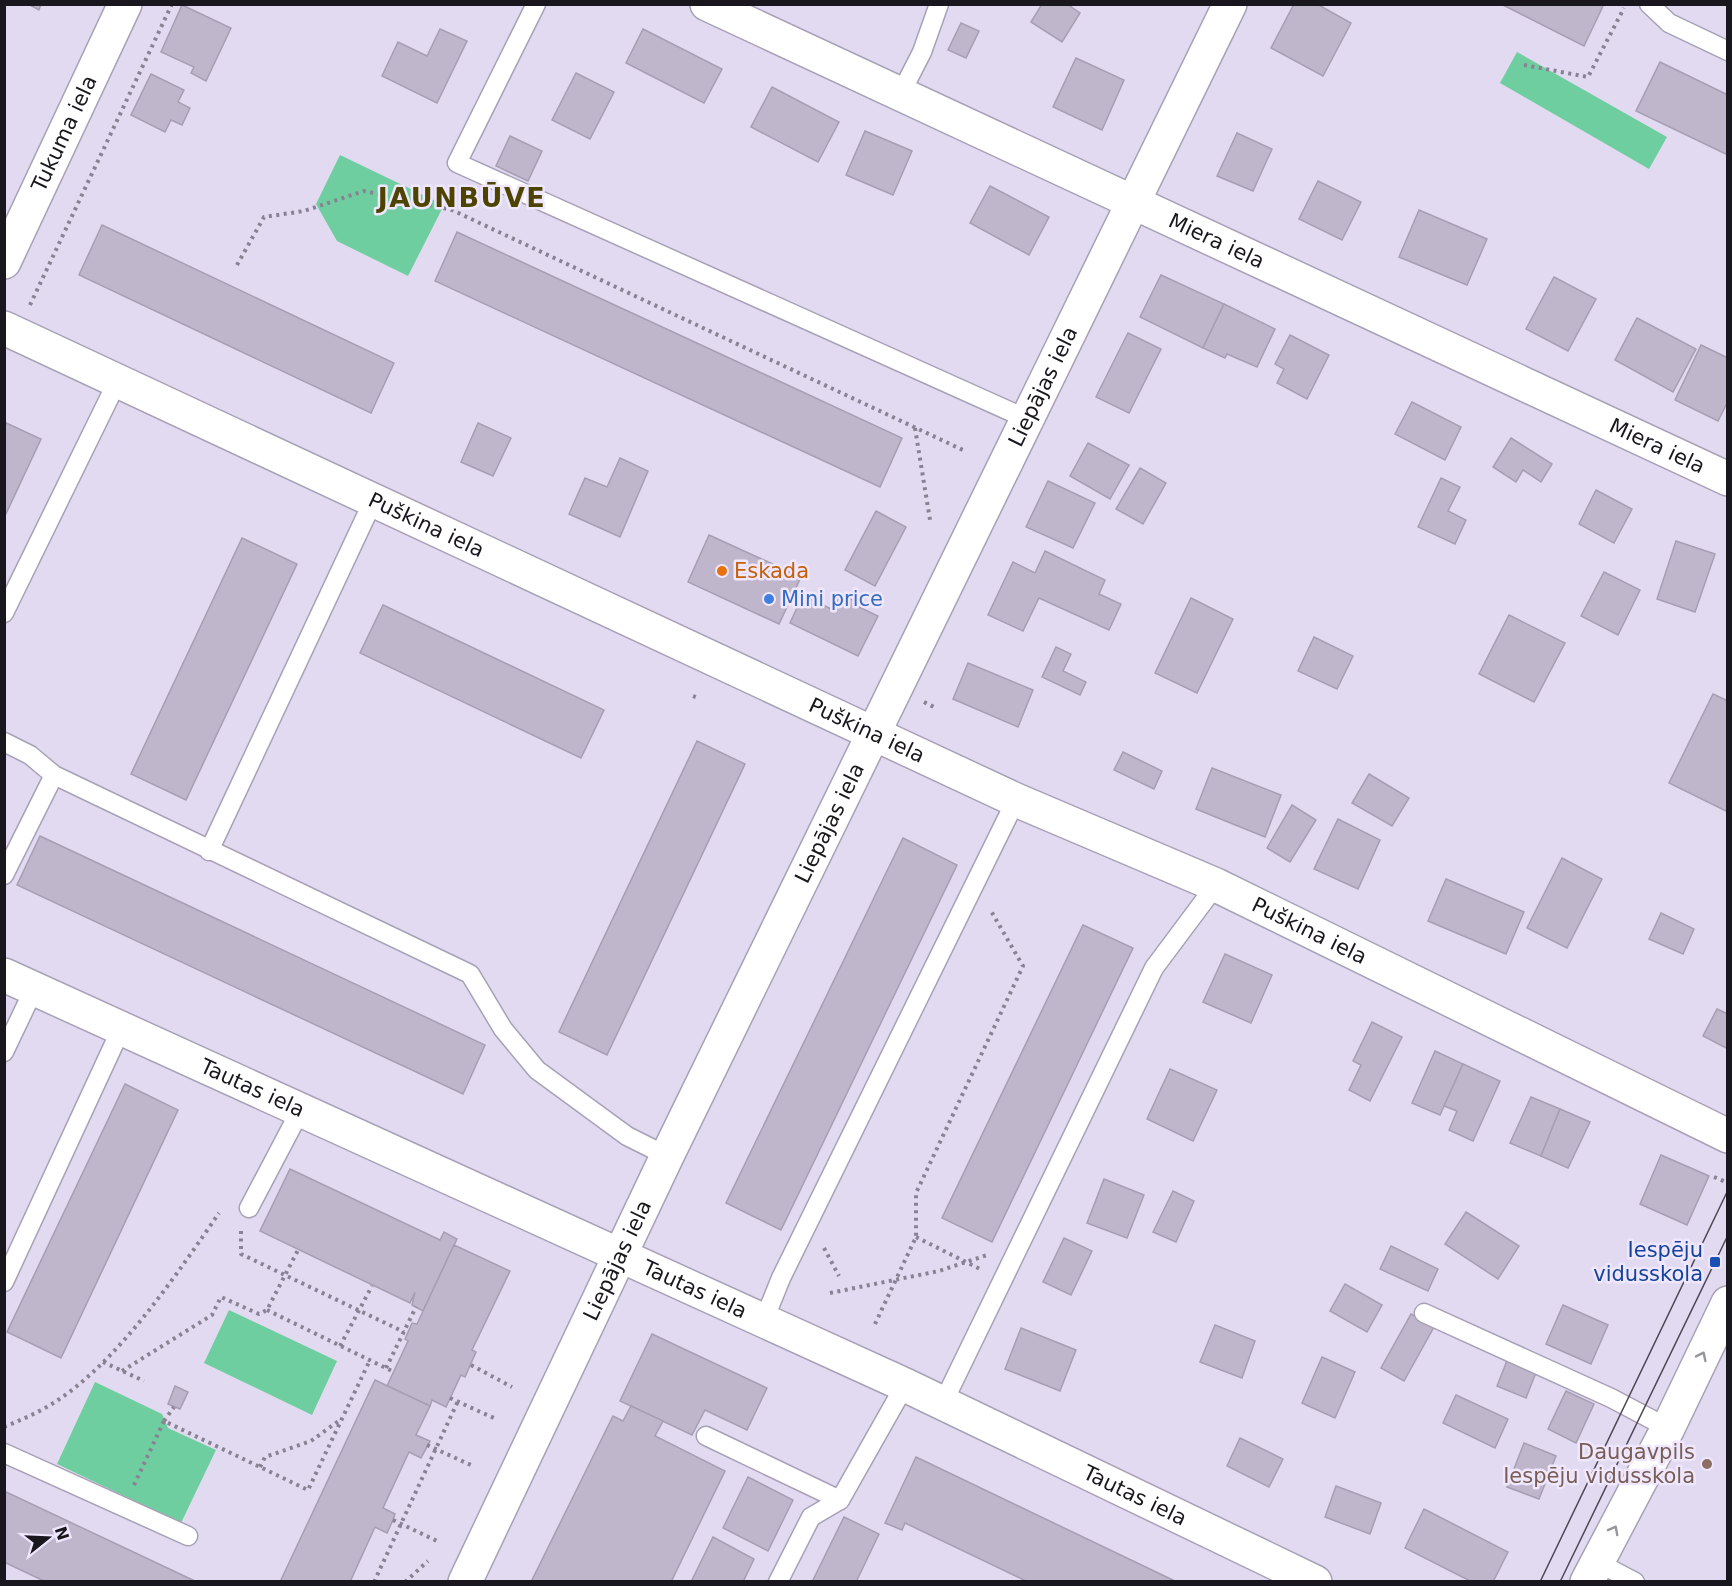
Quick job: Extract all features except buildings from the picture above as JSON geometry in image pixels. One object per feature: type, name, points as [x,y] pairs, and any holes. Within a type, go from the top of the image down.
[{"type":"street","name":"Tukuma iela","points":[[4,262],[125,4]]},
{"type":"street","name":"Miera iela","points":[[707,4],[1728,479]]},
{"type":"street","name":"Liepājas iela","points":[[465,1581],[667,1156],[1230,4]]},
{"type":"street","name":"Puškina iela","points":[[16,320],[117,380],[1017,800],[1216,885],[1728,1136]]},
{"type":"street","name":"Tautas iela","points":[[4,975],[620,1257],[906,1385],[1315,1581]]},
{"type":"street","points":[[1592,1572],[1668,1428],[1728,1303]]},
{"type":"lane","points":[[536,4],[457,164],[1027,419]]},
{"type":"lane","points":[[900,94],[922,52],[939,4]]},
{"type":"lane","points":[[1648,4],[1669,22],[1728,51]]},
{"type":"lane","points":[[4,613],[117,380]]},
{"type":"lane","points":[[209,851],[374,499]]},
{"type":"lane","points":[[4,742],[30,754],[54,775],[470,974],[503,1029],[537,1070],[627,1136],[667,1156]]},
{"type":"lane","points":[[4,874],[54,775]]},
{"type":"lane","points":[[764,1320],[790,1259],[1017,800]]},
{"type":"lane","points":[[943,1403],[1018,1244],[1154,968],[1216,885]]},
{"type":"lane","points":[[4,1052],[34,988]]},
{"type":"lane","points":[[4,1282],[121,1029]]},
{"type":"lane","points":[[245,1216],[300,1111]]},
{"type":"lane","points":[[1424,1313],[1611,1398],[1668,1428]]},
{"type":"lane","points":[[778,1581],[811,1517],[840,1500],[906,1385]]},
{"type":"lane","points":[[706,1436],[840,1500]]},
{"type":"lane","points":[[4,1453],[188,1536]]},
{"type":"lane","points":[[1592,1572],[1635,1581]]},
{"type":"path","points":[[16,320],[172,4]]},
{"type":"path","points":[[1524,65],[1588,77],[1625,4]]},
{"type":"path","points":[[237,265],[264,217],[304,211],[364,191],[452,210],[965,451]]},
{"type":"path","points":[[915,428],[930,520]]},
{"type":"path","points":[[875,1324],[916,1237],[916,1193],[1023,966],[1002,929]]},
{"type":"path","points":[[1714,1177],[1728,1183]]},
{"type":"path","points":[[4,1426],[60,1399],[103,1362],[174,1278],[219,1213]]},
{"type":"path","points":[[245,1216],[241,1254],[404,1332]]},
{"type":"path","points":[[916,1237],[1001,1280]]},
{"type":"path","points":[[830,1293],[896,1280],[966,1262],[1018,1244]]},
{"type":"path","points":[[122,1371],[212,1315],[221,1297],[259,1314],[267,1310],[298,1250]]},
{"type":"path","points":[[340,1346],[372,1286]]},
{"type":"path","points":[[386,1368],[416,1307]]},
{"type":"path","points":[[267,1310],[394,1372]]},
{"type":"path","points":[[164,1421],[309,1490],[370,1360]]},
{"type":"path","points":[[103,1362],[144,1381]]},
{"type":"path","points":[[471,1365],[512,1387]]},
{"type":"path","points":[[450,1398],[496,1419]]},
{"type":"path","points":[[374,1581],[458,1401]]},
{"type":"path","points":[[135,1482],[164,1421],[174,1407]]},
{"type":"path","points":[[260,1467],[265,1457],[311,1441],[343,1418]]},
{"type":"path","points":[[427,1446],[473,1466]]},
{"type":"path","points":[[393,1520],[437,1541]]},
{"type":"path","points":[[405,1581],[428,1561]]},
{"type":"green space","points":[[1517,52],[1667,137],[1649,169],[1500,83]]},
{"type":"green space","points":[[340,155],[444,205],[408,276],[337,241],[316,204]]},
{"type":"green space","points":[[229,1310],[337,1361],[312,1415],[204,1363]]},
{"type":"green space","points":[[95,1382],[162,1414],[168,1428],[216,1450],[181,1523],[57,1464]]},
{"type":"tram line","points":[[1540,1582],[1728,1190]]},
{"type":"tram line","points":[[1560,1582],[1728,1235]]},
{"type":"place","name":"Eskada","points":[[722,571]]},
{"type":"place","name":"Mini price","points":[[769,599]]},
{"type":"place","name":"Iespēju vidusskola","points":[[1715,1262]]},
{"type":"place","name":"Daugavpils Iespēju vidusskola","points":[[1707,1464]]},
{"type":"district","name":"JAUNBŪVE","points":[[462,198]]}]
